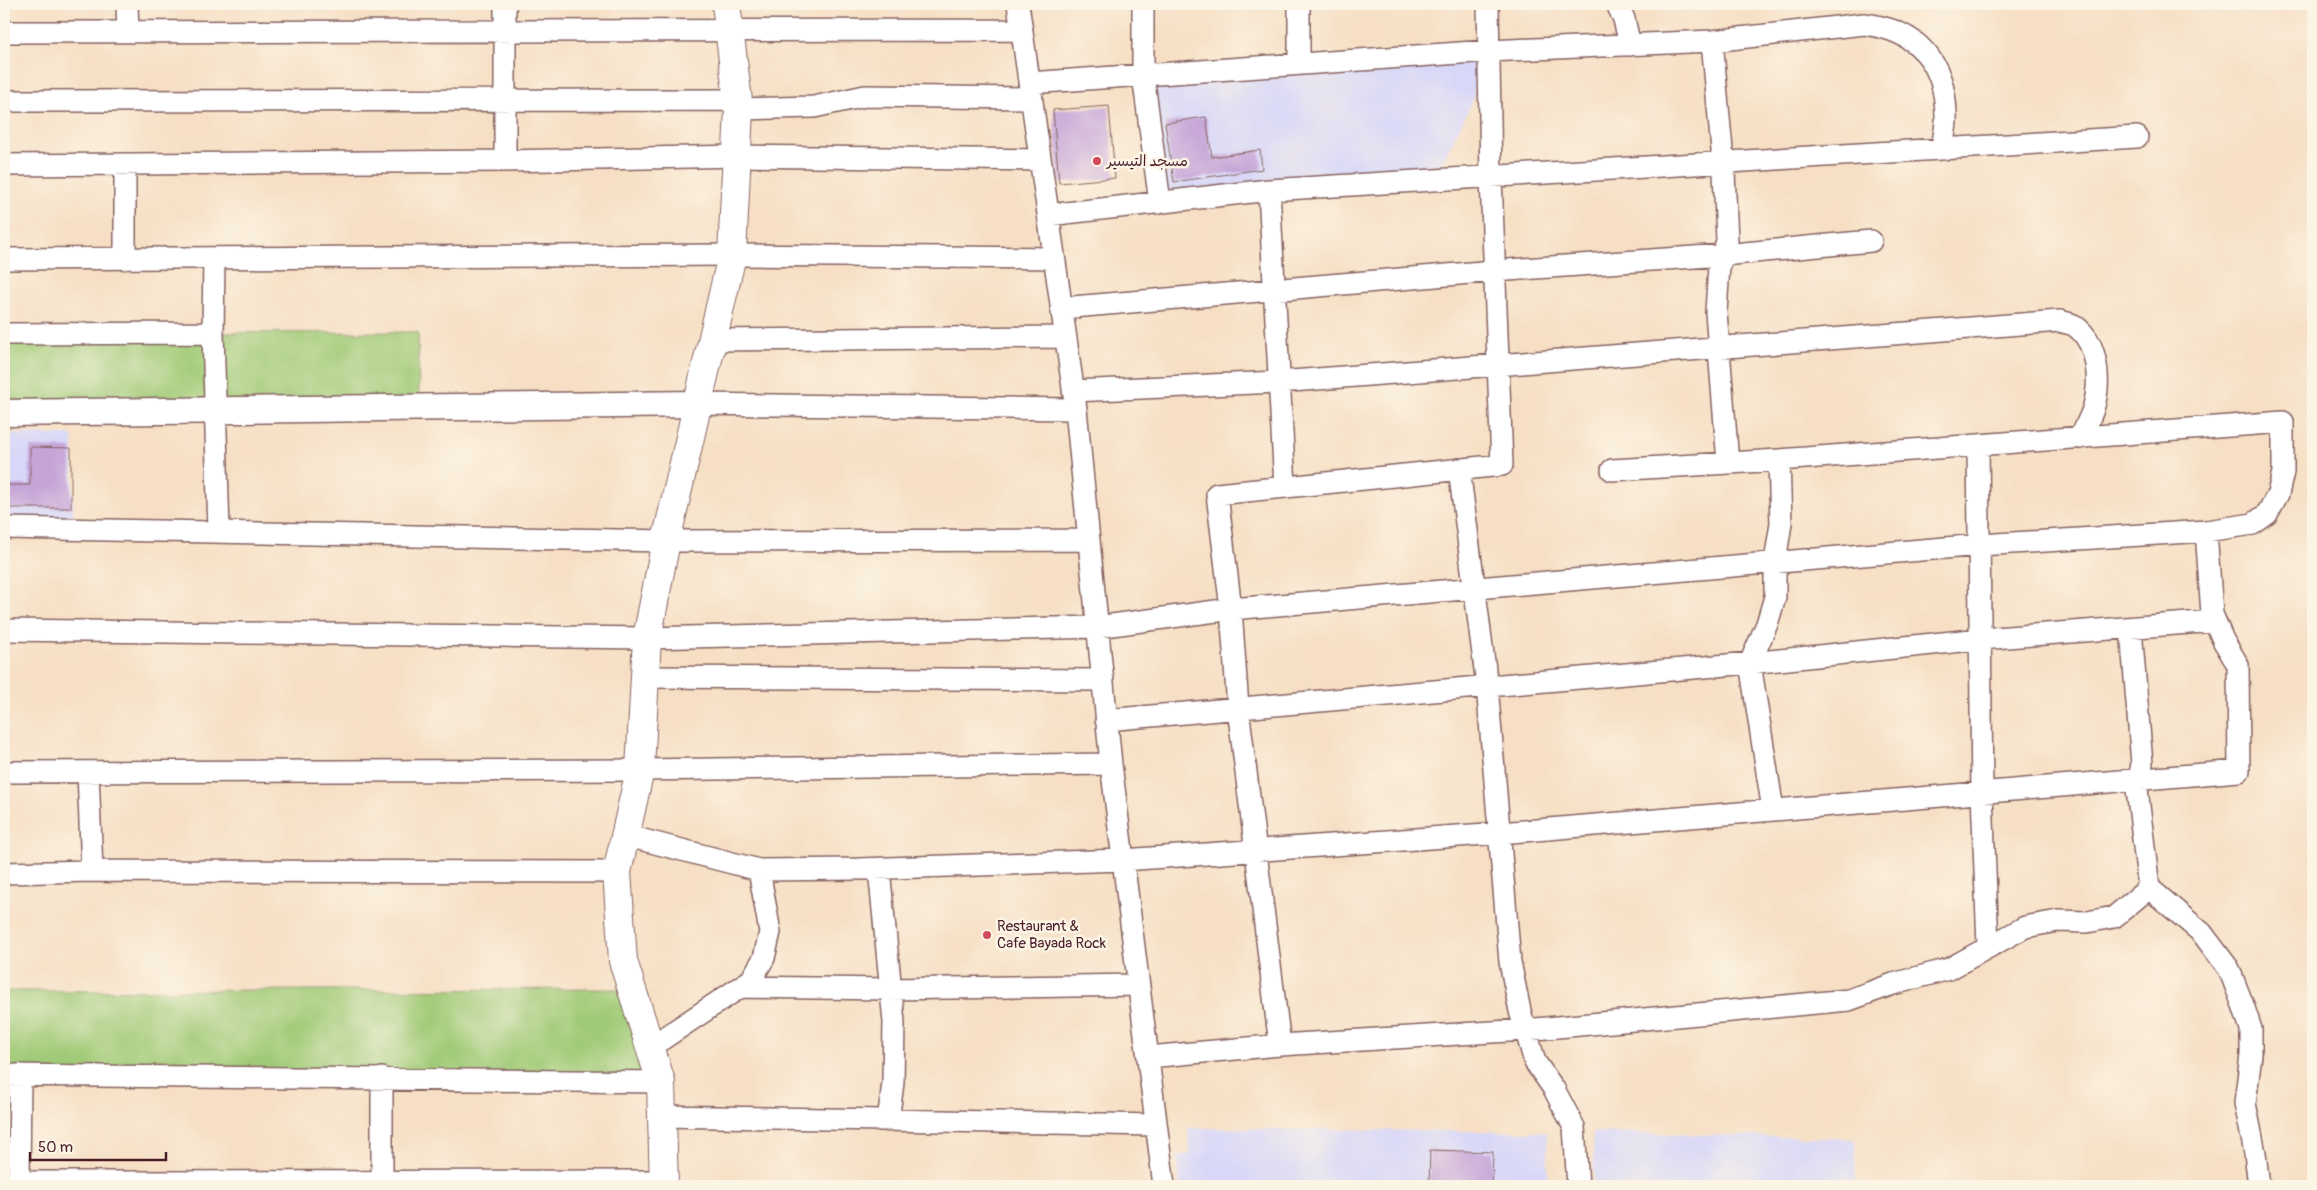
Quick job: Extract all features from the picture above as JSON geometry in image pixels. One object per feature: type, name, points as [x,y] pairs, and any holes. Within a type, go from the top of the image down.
[{"type":"main road","points":[[664,1184],[664,1116],[661,1082],[623,961],[617,872],[640,770],[647,638],[696,404],[732,255],[739,105],[726,4]]},
{"type":"street","points":[[127,4],[128,32]]},
{"type":"street","points":[[505,4],[505,162]]},
{"type":"street","points":[[1018,4],[1075,400],[1106,720],[1164,1186]]},
{"type":"street","points":[[1143,4],[1143,76],[1160,204]]},
{"type":"street","points":[[1299,4],[1299,64]]},
{"type":"street","points":[[1280,1045],[1238,708],[1231,609],[1217,494],[1502,465],[1491,178],[1488,4]]},
{"type":"street","points":[[1617,4],[1624,19],[1630,45]]},
{"type":"street","points":[[4,101],[505,100],[814,107],[865,96],[1030,90],[1143,76],[1299,64],[1488,51],[1712,41],[1864,24],[1884,26],[1913,39],[1933,60],[1944,84],[1946,117],[1942,149]]},
{"type":"street","points":[[4,32],[1022,30]]},
{"type":"street","points":[[1712,41],[1723,163],[1727,241],[1719,266],[1716,312],[1728,463]]},
{"type":"street","points":[[1048,215],[1160,204],[1269,190],[1491,178],[2137,136]]},
{"type":"street","points":[[4,165],[505,162],[738,156],[1040,160]]},
{"type":"street","points":[[125,164],[125,259]]},
{"type":"street","points":[[1269,190],[1285,487]]},
{"type":"street","points":[[1061,308],[1494,271],[1723,255],[1870,240]]},
{"type":"street","points":[[4,259],[732,255],[1054,258]]},
{"type":"street","points":[[214,258],[213,333],[220,532]]},
{"type":"street","points":[[4,413],[1075,400],[1498,364],[2051,322],[2074,325],[2085,336],[2096,362],[2097,386],[2093,409],[2080,438]]},
{"type":"street","points":[[4,334],[213,333]]},
{"type":"street","points":[[712,340],[1066,337]]},
{"type":"street","points":[[4,630],[647,638],[1097,627],[1231,609],[1980,545],[2206,531],[2253,524],[2268,514],[2278,494],[2283,472],[2282,422],[1978,446],[1612,470]]},
{"type":"street","points":[[1978,446],[1982,639],[1982,794],[1988,946]]},
{"type":"street","points":[[1773,810],[1750,663],[1767,624],[1775,597],[1775,562],[1781,523],[1779,460]]},
{"type":"street","points":[[1459,469],[1487,685],[1510,962],[1535,1062],[1554,1089],[1574,1127],[1578,1186]]},
{"type":"street","points":[[4,528],[666,540],[1088,540]]},
{"type":"street","points":[[624,836],[759,870],[879,869],[1123,860],[1500,833],[2239,771],[2238,665],[2212,614],[2206,531]]},
{"type":"street","points":[[1106,720],[1750,663],[1982,639],[2215,621]]},
{"type":"street","points":[[2131,628],[2142,764],[2137,789],[2149,888],[2202,933],[2229,969],[2243,1004],[2251,1029],[2251,1055],[2244,1103],[2255,1153],[2259,1186]]},
{"type":"street","points":[[645,677],[1102,680]]},
{"type":"street","points":[[4,772],[640,770],[1111,764]]},
{"type":"street","points":[[88,772],[92,871]]},
{"type":"street","points":[[879,869],[894,1022],[893,1083],[888,1121]]},
{"type":"street","points":[[649,1048],[751,980],[764,958],[770,932],[759,870]]},
{"type":"street","points":[[4,873],[92,871],[617,872]]},
{"type":"street","points":[[1148,1057],[1280,1045],[1526,1030],[1849,1000],[1893,984],[1950,969],[1988,946],[2025,927],[2058,921],[2087,922],[2114,917],[2149,888]]},
{"type":"street","points":[[740,987],[890,989],[1139,986]]},
{"type":"street","points":[[661,1082],[12,1075],[11,1182],[126,1184],[664,1184]]},
{"type":"street","points":[[382,1078],[382,1183]]},
{"type":"street","points":[[664,1116],[1156,1125]]},
{"type":"shaded area","points":[[1475,62],[1474,98],[1441,165],[1162,192],[1151,89],[1156,84]]},
{"type":"shaded area","points":[[4,434],[73,435],[73,521],[4,520]]},
{"type":"shaded area","points":[[1188,1128],[1547,1132],[1548,1186],[1180,1186],[1177,1156],[1190,1154]]},
{"type":"shaded area","points":[[1593,1132],[1856,1139],[1855,1186],[1594,1186]]},
{"type":"green space","points":[[418,332],[419,407],[4,413],[4,334]]},
{"type":"green space","points":[[631,989],[661,1082],[4,1075],[4,991]]},
{"type":"building","points":[[1109,106],[1115,178],[1059,183],[1053,110]]},
{"type":"building","points":[[1206,117],[1212,157],[1260,150],[1262,169],[1174,182],[1165,123]]},
{"type":"building","points":[[30,447],[71,448],[71,508],[4,508],[4,485],[30,485]]},
{"type":"building","points":[[1430,1150],[1493,1152],[1492,1186],[1429,1186]]},
{"type":"place","name":"مسجد التيسير","points":[[1097,161]]},
{"type":"place","name":"Restaurant & Cafe Bayada Rock","points":[[987,935]]}]
